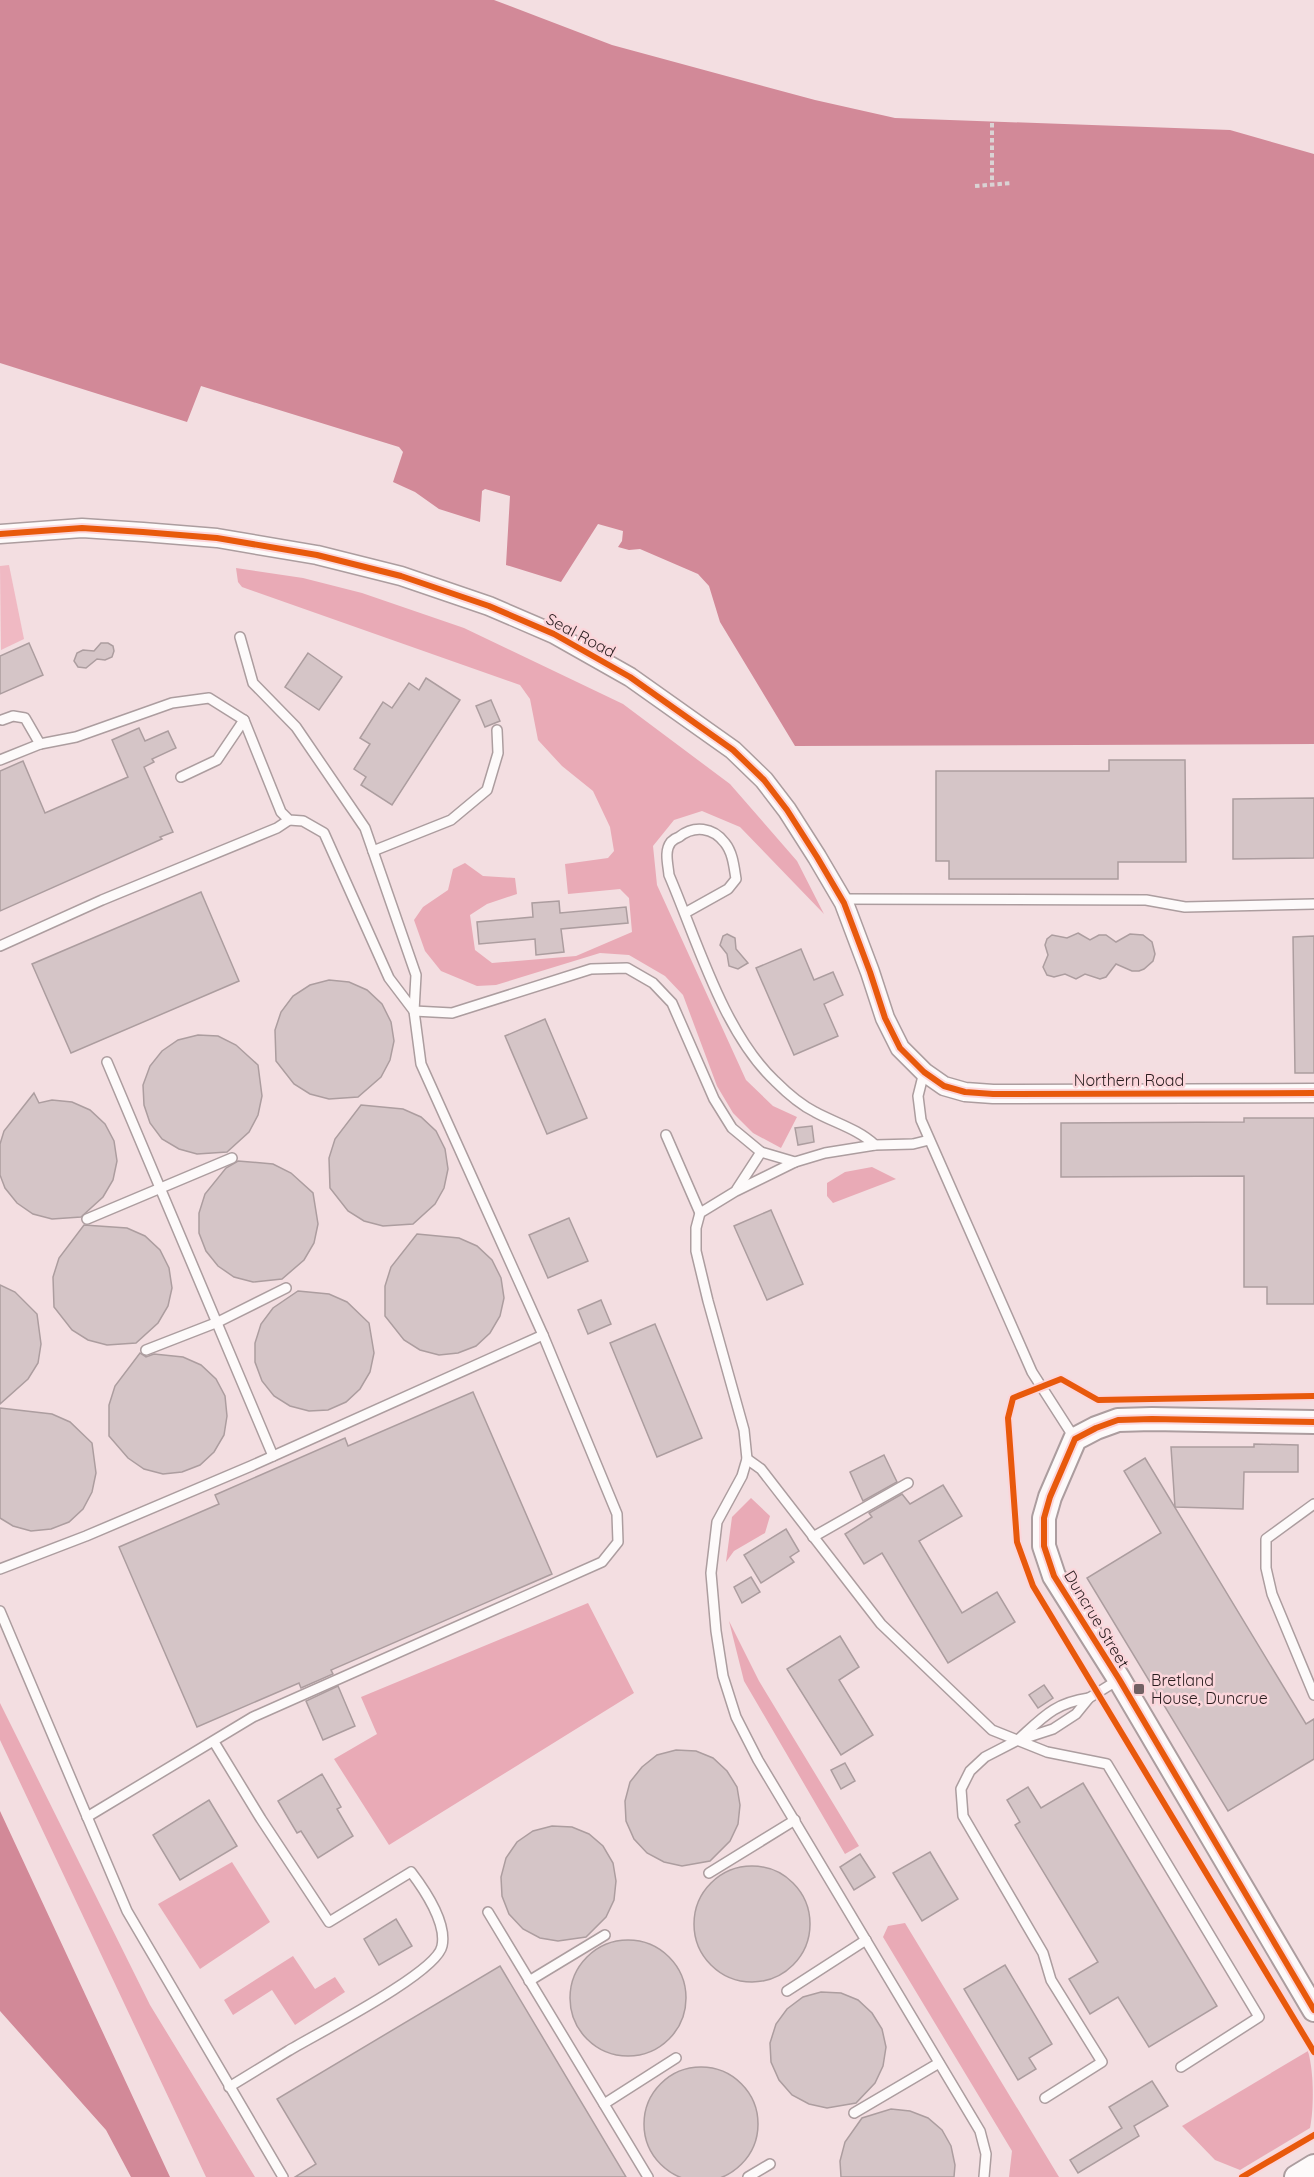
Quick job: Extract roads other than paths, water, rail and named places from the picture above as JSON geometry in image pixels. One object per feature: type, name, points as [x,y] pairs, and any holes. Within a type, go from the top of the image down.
[{"type":"street","name":"Seal Road","points":[[0,534],[82,528],[217,538],[317,555],[401,576],[489,606],[554,634],[630,677],[733,750],[764,780],[787,810],[842,899],[885,1018],[900,1047],[924,1072],[944,1086]]},
{"type":"street","name":"Northern Road","points":[[944,1086],[965,1092],[993,1094],[1314,1093]]},
{"type":"street","points":[[1075,1439],[1118,1420],[1314,1422]]},
{"type":"street","name":"Duncrue Street","points":[[1075,1439],[1050,1497],[1044,1518],[1044,1546],[1054,1576],[1119,1679],[1314,2010]]},
{"type":"street","points":[[1296,2177],[1314,2166]]},
{"type":"lane","points":[[87,1817],[253,1717],[602,1562],[618,1542],[617,1514],[543,1335],[421,1064],[414,1011],[416,975],[365,828],[296,727],[253,683],[240,637]]},
{"type":"lane","points":[[0,760],[40,744],[76,738],[172,702],[209,698],[244,720],[281,813],[289,820],[303,821],[324,833],[389,978],[414,1011],[452,1013],[591,969],[627,968],[653,983],[672,1003],[714,1099],[732,1128],[761,1152],[795,1162]]},
{"type":"lane","points":[[2,720],[13,716],[25,718],[40,744]]},
{"type":"lane","points":[[181,777],[217,760],[244,720]]},
{"type":"lane","points":[[373,851],[452,820],[488,790],[498,753],[496,730]]},
{"type":"lane","points":[[0,946],[102,900],[277,828],[289,820]]},
{"type":"lane","points":[[685,913],[728,889],[736,879],[732,857],[725,843],[712,832],[698,828],[684,833],[671,842],[666,856],[669,875],[728,1016],[747,1050],[775,1082],[813,1111],[866,1137],[875,1145]]},
{"type":"lane","points":[[842,899],[1146,900],[1185,907],[1314,904]]},
{"type":"lane","points":[[107,1062],[273,1456]]},
{"type":"lane","points":[[924,1072],[918,1096],[921,1120],[929,1140],[1032,1372],[1075,1439]]},
{"type":"lane","points":[[666,1136],[700,1213],[696,1228],[696,1251],[744,1430],[747,1459],[742,1476],[717,1522],[711,1573],[723,1676],[736,1717],[758,1760],[980,2131],[986,2154],[984,2177]]},
{"type":"lane","points":[[700,1213],[736,1191],[795,1162],[825,1153],[875,1145],[914,1144],[929,1140]]},
{"type":"lane","points":[[736,1191],[761,1152]]},
{"type":"lane","points":[[87,1219],[160,1186],[232,1158]]},
{"type":"lane","points":[[146,1350],[218,1322],[286,1288]]},
{"type":"lane","points":[[0,1569],[86,1536],[273,1456],[543,1335]]},
{"type":"lane","points":[[747,1459],[761,1468],[881,1624],[992,1730],[1047,1752],[1107,1764],[1259,2018],[1181,2067]]},
{"type":"lane","points":[[813,1537],[908,1483]]},
{"type":"lane","points":[[1314,1504],[1266,1539],[1266,1568],[1272,1594],[1314,1695]]},
{"type":"lane","points":[[0,1611],[128,1911],[283,2177]]},
{"type":"lane","points":[[1045,2098],[1102,2061],[1051,1980],[1043,1953],[963,1816],[961,1789],[970,1770],[985,1757],[1016,1741],[1053,1728],[1076,1714],[1089,1698],[1119,1679]]},
{"type":"lane","points":[[1016,1741],[1045,1715],[1068,1701],[1089,1698]]},
{"type":"lane","points":[[214,1742],[261,1819],[329,1922],[411,1872],[422,1886],[443,1930],[442,1948],[432,1963],[394,1990],[229,2087]]},
{"type":"lane","points":[[709,1874],[795,1820]]},
{"type":"lane","points":[[488,1912],[648,2177]]},
{"type":"lane","points":[[530,1981],[605,1935]]},
{"type":"lane","points":[[787,1991],[866,1940]]},
{"type":"lane","points":[[604,2104],[676,2058]]},
{"type":"lane","points":[[854,2113],[939,2063]]},
{"type":"lane","points":[[748,2177],[770,2164]]},
{"type":"place","name":"Bretland House, Duncrue","points":[[1139,1689]]}]
